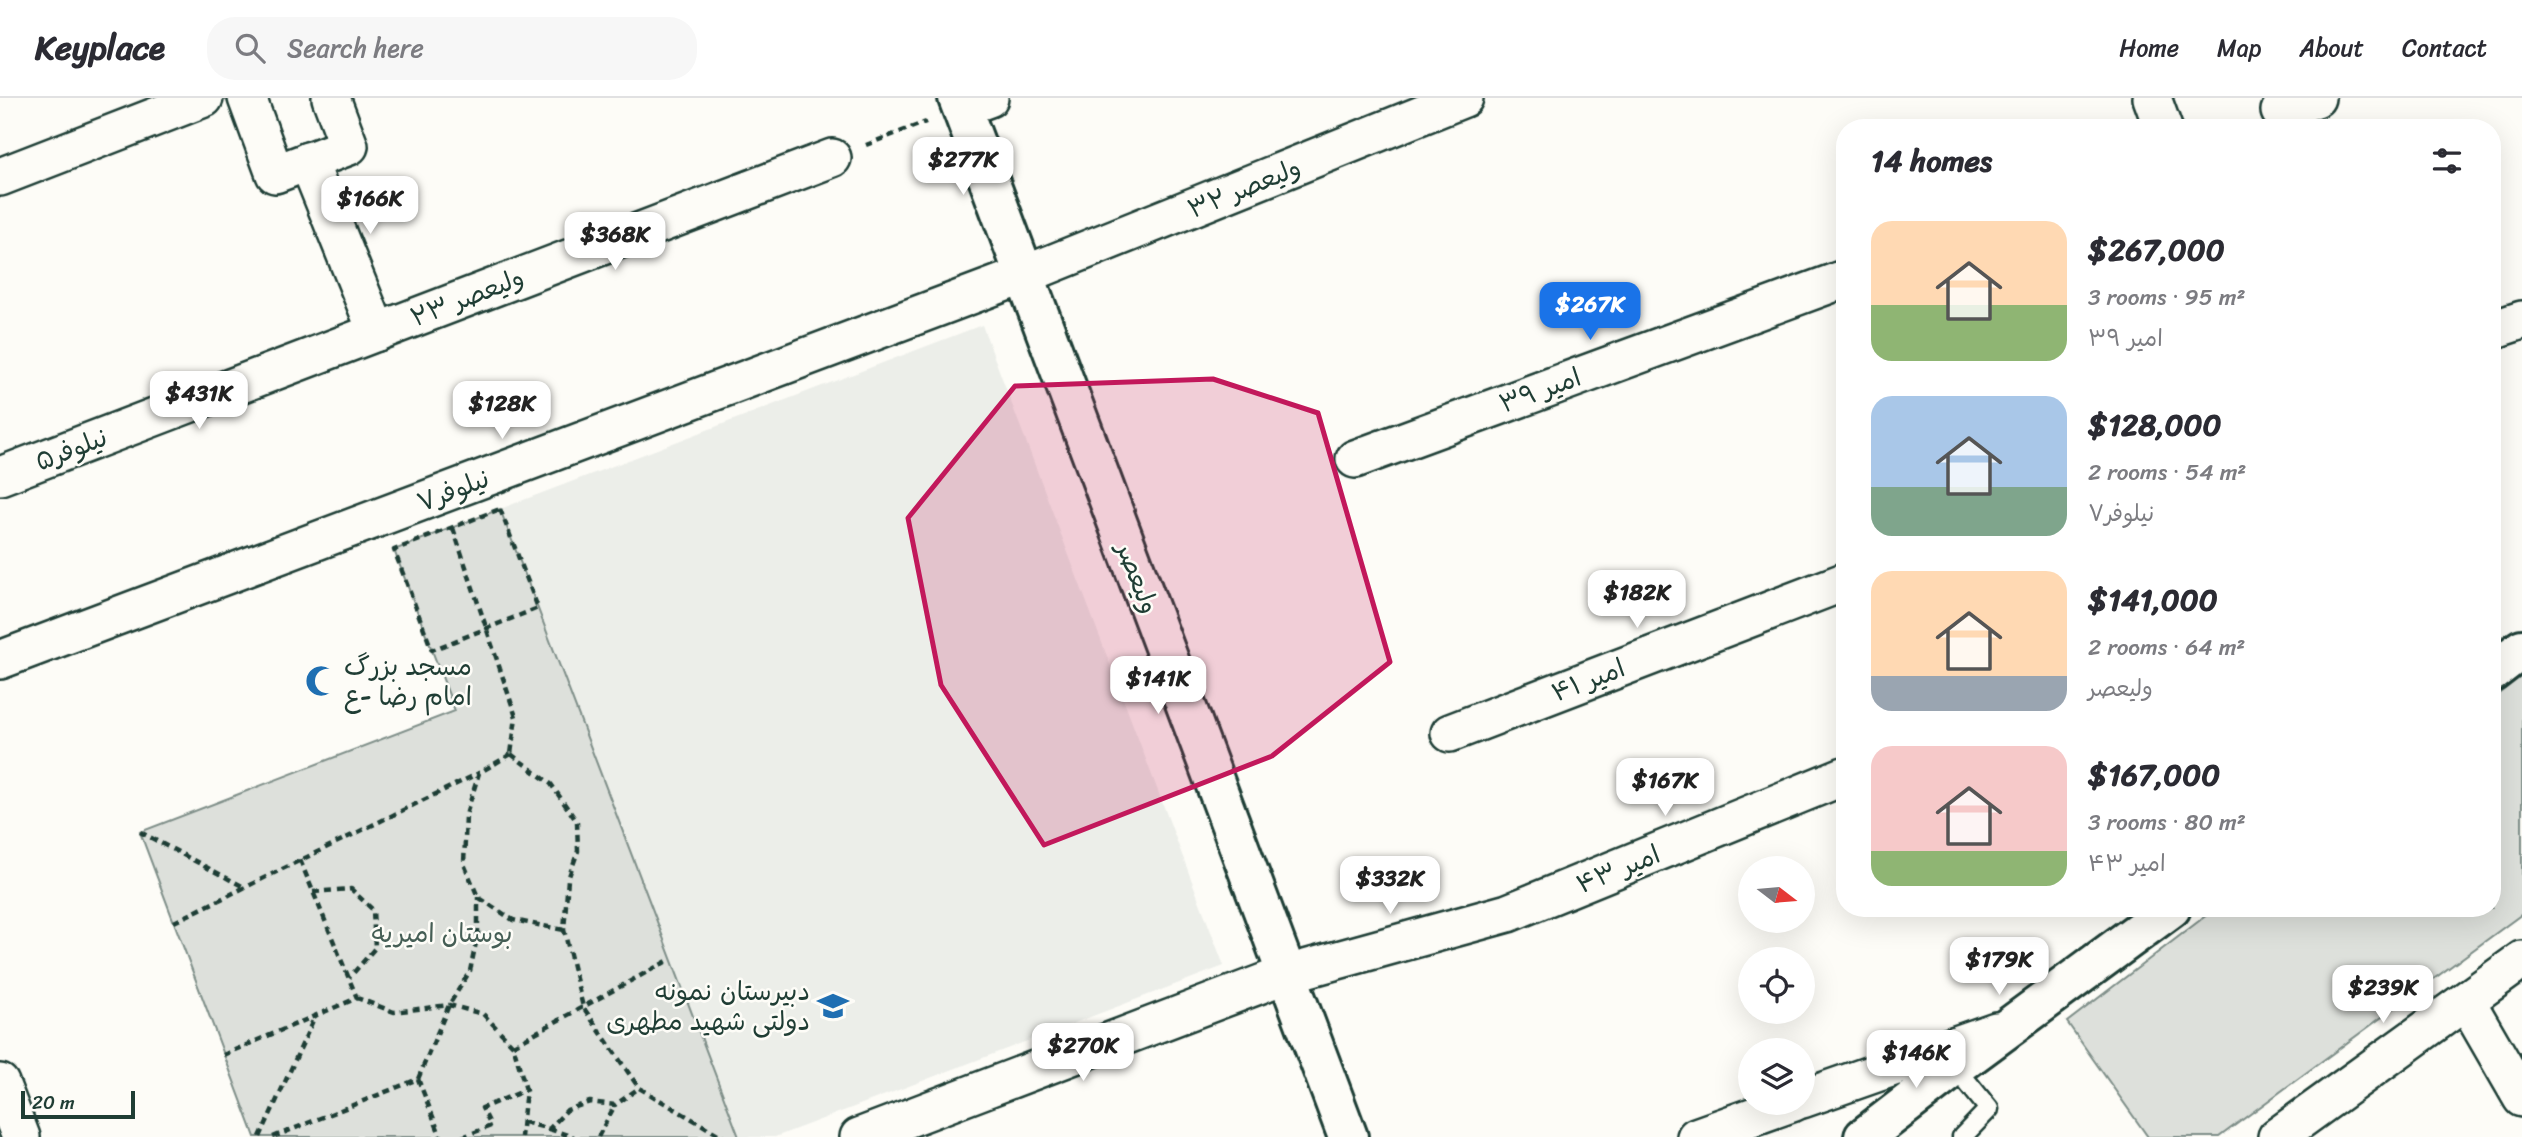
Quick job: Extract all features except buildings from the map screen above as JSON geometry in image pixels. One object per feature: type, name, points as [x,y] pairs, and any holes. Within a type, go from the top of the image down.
[{"type":"street","points":[[0,177],[204,98]]},
{"type":"street","points":[[247,98],[275,174],[349,146],[331,98]]},
{"type":"street","name":"ولیعصر ۳۲","points":[[1024,275],[1464,98]]},
{"type":"street","points":[[2152,98],[2160,119]]},
{"type":"street","points":[[2280,111],[2316,98]]},
{"type":"street","name":"ولیعصر","points":[[970,101],[1024,275],[1348,1137]]},
{"type":"street","name":"ولیعصر ۲۳","points":[[377,332],[832,158]]},
{"type":"street","points":[[308,161],[377,332]]},
{"type":"street","name":"نیلوفر۷","points":[[0,660],[1024,275]]},
{"type":"street","name":"امیر ۳۹","points":[[1355,459],[1836,282]]},
{"type":"street","points":[[2501,328],[2522,320]]},
{"type":"street","name":"نیلوفر۵","points":[[0,476],[377,332]]},
{"type":"street","name":"امیر ۴۱","points":[[1450,733],[1836,585]]},
{"type":"street","points":[[2501,665],[2522,649]]},
{"type":"street","name":"امیر ۴۳","points":[[859,1137],[1287,974],[1508,914],[1836,779]]},
{"type":"street","points":[[1864,1137],[2159,917]]},
{"type":"street","points":[[2277,1137],[2522,960]]},
{"type":"street","points":[[2466,1001],[2522,1098]]},
{"type":"street","points":[[1815,1094],[2010,1027]]},
{"type":"street","points":[[0,1083],[20,1137]]},
{"type":"street","points":[[1696,1137],[1758,1115]]},
{"type":"lane","points":[[1955,1067],[1989,1109],[1962,1137]]},
{"type":"path","points":[[832,158],[970,101]]},
{"type":"path","points":[[500,509],[538,608],[486,628],[432,650],[394,550],[500,509]]},
{"type":"path","points":[[453,527],[516,716],[511,754]]},
{"type":"path","points":[[174,922],[479,774],[511,754]]},
{"type":"path","points":[[511,754],[551,784],[577,822],[578,851],[568,879],[564,930],[583,1007],[639,1088],[723,1137]]},
{"type":"path","points":[[441,1137],[418,1079],[449,1005],[470,971],[478,933],[478,897],[464,864],[466,815],[479,774]]},
{"type":"path","points":[[140,832],[244,887]]},
{"type":"path","points":[[300,860],[357,998]]},
{"type":"path","points":[[313,892],[351,889],[373,910],[375,948],[349,978]]},
{"type":"path","points":[[478,897],[513,920],[564,930]]},
{"type":"path","points":[[513,1045],[671,959]]},
{"type":"path","points":[[223,1055],[357,998],[394,1012],[449,1005],[483,1014],[513,1045],[526,1090],[522,1137]]},
{"type":"path","points":[[260,1137],[316,1015]]},
{"type":"path","points":[[273,1137],[418,1079]]},
{"type":"path","points":[[598,1137],[615,1105],[639,1088]]},
{"type":"path","points":[[462,1137],[491,1126],[482,1108],[526,1090]]},
{"type":"path","points":[[549,1129],[567,1110],[590,1102],[615,1105]]},
{"type":"path","points":[[524,1122],[574,1137]]},
{"type":"highlighted area","points":[[1213,379],[1318,413],[1390,662],[1272,756],[1044,845],[941,685],[908,518],[1015,386]]},
{"type":"shaded area","points":[[982,325],[1224,966],[775,1137],[739,1137],[500,509]]},
{"type":"green space","name":"بوستان امیریه","points":[[500,509],[739,1137],[255,1137],[140,832],[455,711],[394,550]]},
{"type":"green space","points":[[2522,676],[2522,914],[2219,1137],[2148,1137],[2067,1022],[2204,917],[2501,917],[2501,692]]},
{"type":"place","name":"مسجد بزرگ امام رضا -ع","points":[[321,681]]},
{"type":"place","name":"دبیرستان نمونه دولتی شهید مطهری","points":[[833,1006]]}]
